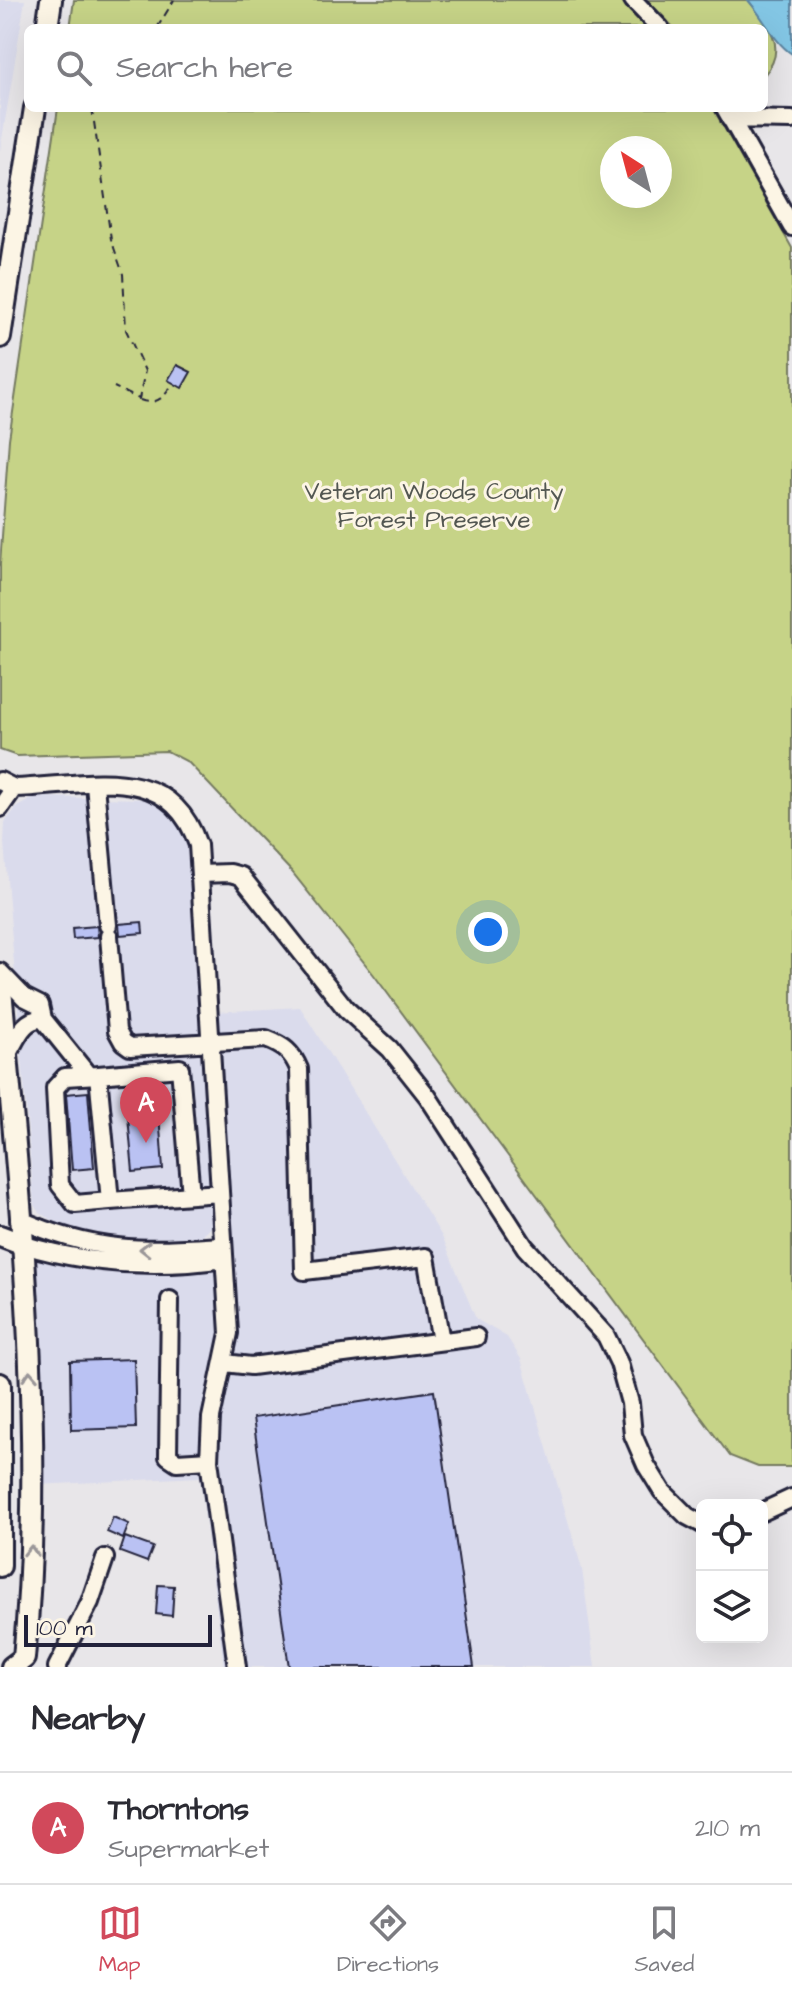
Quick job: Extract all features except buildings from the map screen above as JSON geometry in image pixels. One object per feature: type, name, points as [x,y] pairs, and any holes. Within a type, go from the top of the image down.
[{"type":"main road","points":[[48,24],[51,0]]},
{"type":"main road","points":[[0,337],[34,112]]},
{"type":"main road","points":[[0,975],[31,1384],[32,1526],[24,1658],[10,1667],[0,1660]]},
{"type":"main road","points":[[0,1210],[19,1219]]},
{"type":"main road","points":[[0,1236],[21,1244]]},
{"type":"main road","points":[[0,1384],[0,1566]]},
{"type":"lane","points":[[633,0],[656,24]]},
{"type":"lane","points":[[728,113],[792,120]]},
{"type":"lane","points":[[728,113],[792,227]]},
{"type":"lane","points":[[0,808],[7,784],[135,784],[158,791],[177,804],[190,823],[198,845],[229,1333],[211,1418],[209,1460],[237,1667]]},
{"type":"lane","points":[[95,785],[117,1031],[123,1042],[130,1047],[266,1039],[283,1046],[299,1069],[304,1271],[426,1257],[441,1341]]},
{"type":"lane","points":[[200,874],[230,873],[241,876],[346,1009],[390,1049],[428,1097],[525,1247],[606,1336],[619,1363],[630,1403],[633,1435],[646,1465],[662,1491],[696,1521]]},
{"type":"lane","points":[[0,975],[24,997],[40,1005],[43,1019],[93,1075],[110,1201]]},
{"type":"lane","points":[[7,1055],[25,1025],[37,1018],[43,1019]]},
{"type":"lane","points":[[191,1195],[180,1068],[65,1077],[55,1088],[60,1185],[75,1204],[220,1193]]},
{"type":"lane","points":[[19,1219],[85,1244],[224,1252]]},
{"type":"lane","points":[[21,1244],[50,1253],[136,1266],[224,1252]]},
{"type":"lane","points":[[170,1300],[168,1456],[177,1462],[209,1460]]},
{"type":"lane","points":[[225,1363],[251,1366],[476,1337]]},
{"type":"lane","points":[[768,1509],[792,1498]]},
{"type":"lane","points":[[57,1667],[90,1602],[105,1558]]},
{"type":"path","points":[[159,24],[174,0]]},
{"type":"path","points":[[93,112],[111,239],[123,274],[126,330],[145,371],[139,399]]},
{"type":"path","points":[[114,387],[139,399],[157,400],[168,392],[173,382]]},
{"type":"shaded area","points":[[0,0],[25,0],[0,151]]},
{"type":"shaded area","points":[[35,797],[148,799],[168,811],[181,824],[187,845],[199,1013],[300,1007],[443,1238],[476,1319],[507,1337],[521,1359],[582,1569],[595,1667],[224,1667],[200,1477],[35,1485],[26,1249],[219,1262],[213,1226],[197,1240],[106,1237],[59,1224],[40,1213],[34,1203],[4,843],[5,822],[17,807]]},
{"type":"green space","points":[[74,0],[621,0],[645,24],[71,24]]},
{"type":"green space","points":[[647,0],[748,0],[766,24],[670,24]]},
{"type":"green space","points":[[768,27],[775,45],[768,69]]},
{"type":"green space","name":"Veteran Woods County Forest Preserve","points":[[57,112],[715,112],[792,248],[792,1467],[758,1467],[730,1456],[374,975],[292,872],[188,762],[167,751],[17,756],[0,750],[0,564],[9,439]]},
{"type":"water","points":[[748,0],[792,0],[792,54],[779,43]]},
{"type":"place","name":"Thorntons","points":[[146,1143]]}]
